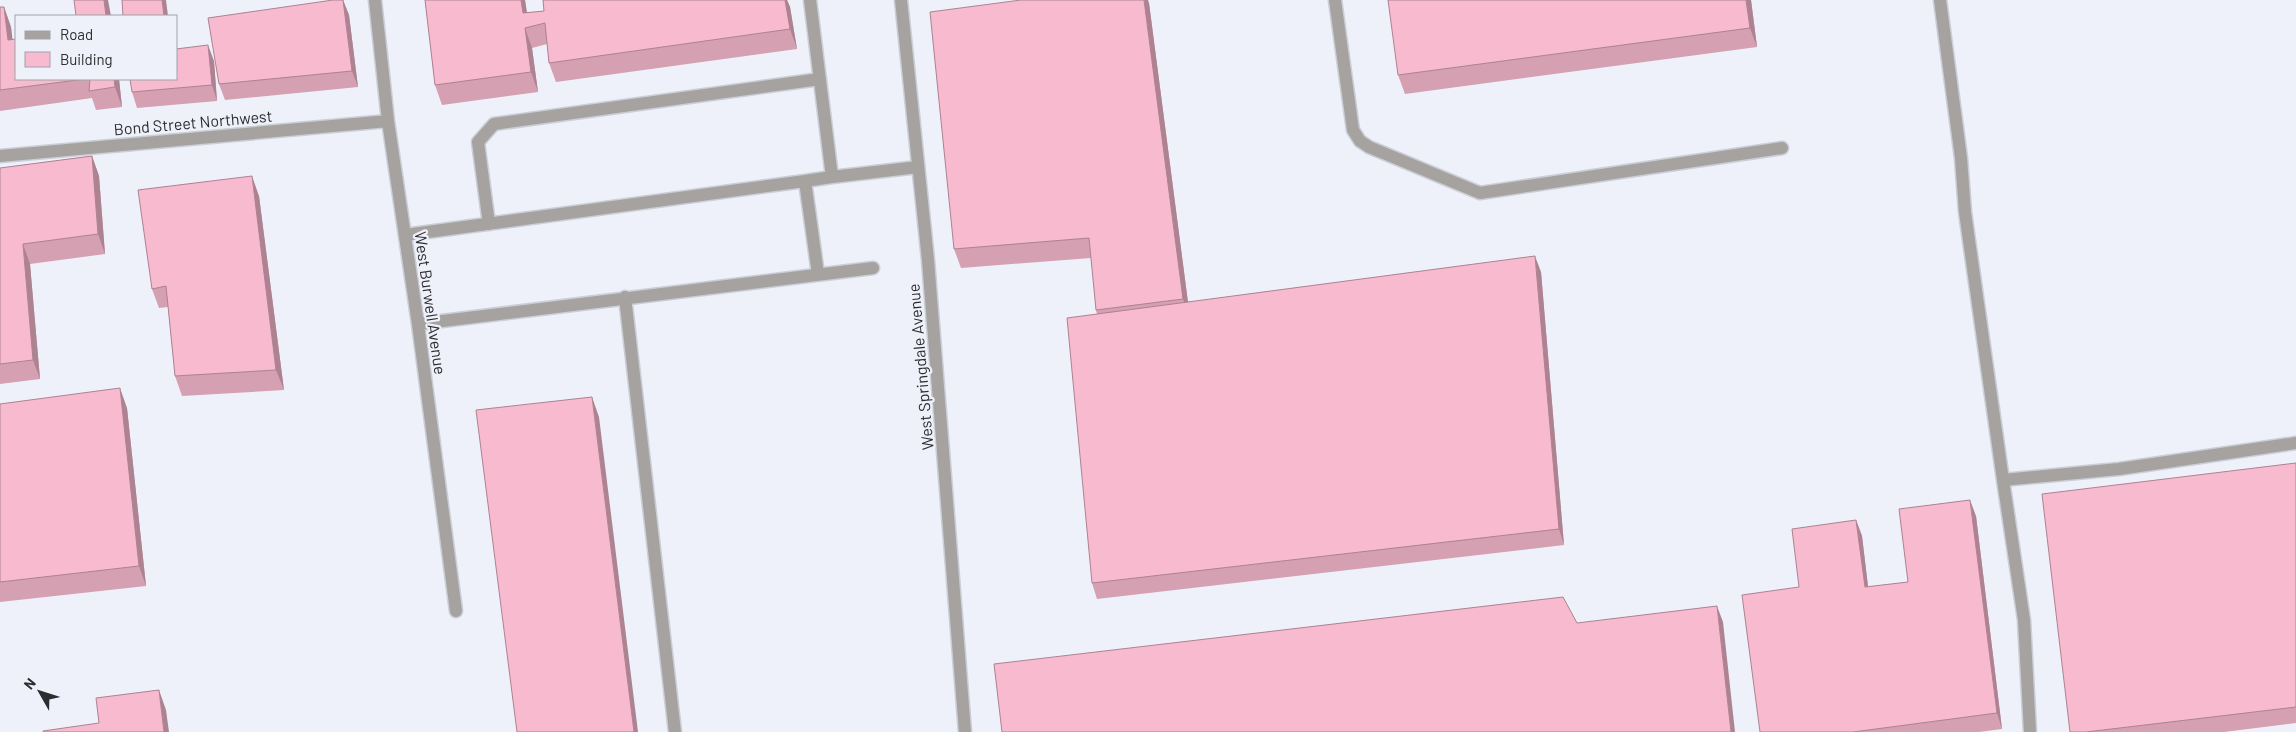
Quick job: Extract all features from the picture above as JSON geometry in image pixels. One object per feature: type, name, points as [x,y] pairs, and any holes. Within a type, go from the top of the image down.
[{"type":"street","name":"West Burwell Avenue","points":[[375,0],[388,121],[418,324],[456,611]]},
{"type":"street","points":[[810,0],[832,177]]},
{"type":"street","name":"West Springdale Avenue","points":[[901,0],[918,167],[965,732]]},
{"type":"street","points":[[1335,0],[1353,130],[1360,140],[1369,147],[1480,193],[1782,148]]},
{"type":"street","points":[[1940,0],[1961,158],[1965,212],[2024,620],[2030,732]]},
{"type":"street","points":[[489,224],[478,142],[494,124],[820,79]]},
{"type":"street","name":"Bond Street Northwest","points":[[0,156],[388,121]]},
{"type":"street","points":[[405,236],[832,177],[918,167]]},
{"type":"street","points":[[805,181],[818,274]]},
{"type":"street","points":[[418,324],[625,297],[873,268]]},
{"type":"street","points":[[625,297],[675,732]]},
{"type":"street","points":[[2003,480],[2119,469],[2296,443]]},
{"type":"building","points":[[74,0],[104,0],[106,15],[76,15]]},
{"type":"building","points":[[122,0],[162,0],[164,15],[123,15]]},
{"type":"building","points":[[343,0],[352,71],[219,84],[208,18]]},
{"type":"building","points":[[425,0],[521,0],[523,13],[544,11],[543,0],[785,0],[790,29],[549,63],[545,23],[525,28],[531,72],[435,85]]},
{"type":"building","points":[[1021,0],[1144,0],[1183,299],[1096,310],[1089,238],[954,249],[930,12]]},
{"type":"building","points":[[1388,0],[1746,0],[1750,28],[1398,75]]},
{"type":"building","points":[[0,7],[4,7],[8,40],[15,39],[15,80],[77,80],[0,90]]},
{"type":"building","points":[[208,45],[212,85],[132,92],[130,80],[178,80],[178,49]]},
{"type":"building","points":[[90,80],[114,80],[115,87],[89,91]]},
{"type":"building","points":[[92,156],[98,234],[23,244],[33,360],[0,364],[0,168]]},
{"type":"building","points":[[252,176],[276,370],[175,376],[166,286],[152,289],[138,190]]},
{"type":"building","points":[[1535,256],[1559,529],[1092,583],[1067,318]]},
{"type":"building","points":[[120,388],[139,566],[0,582],[0,404]]},
{"type":"building","points":[[592,397],[634,732],[517,732],[476,410]]},
{"type":"building","points":[[2296,463],[2296,707],[2086,732],[2070,732],[2042,494]]},
{"type":"building","points":[[1970,500],[1997,713],[1853,732],[1760,732],[1742,595],[1799,587],[1792,529],[1856,520],[1865,587],[1908,582],[1899,509]]},
{"type":"building","points":[[1563,597],[1577,623],[1717,606],[1731,732],[1002,732],[994,664]]},
{"type":"building","points":[[159,690],[164,732],[43,732],[99,723],[96,698]]}]
